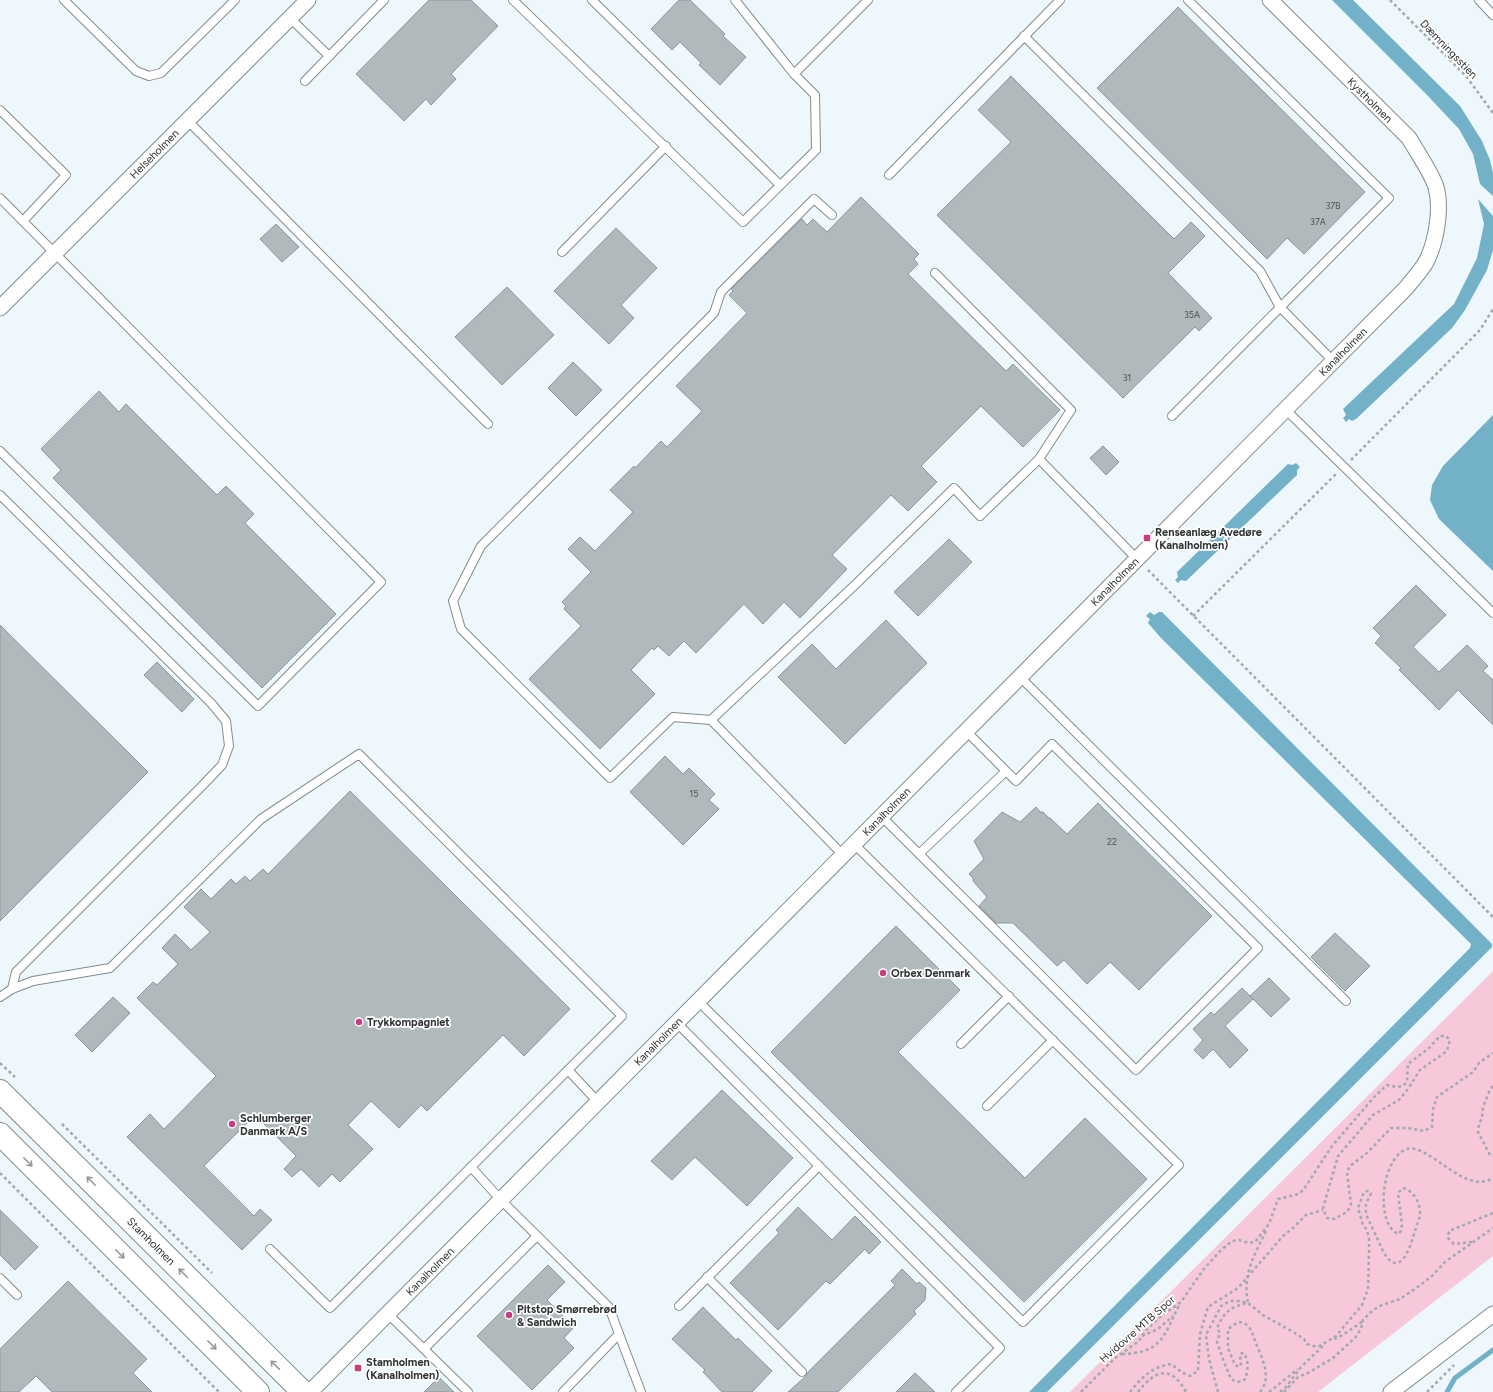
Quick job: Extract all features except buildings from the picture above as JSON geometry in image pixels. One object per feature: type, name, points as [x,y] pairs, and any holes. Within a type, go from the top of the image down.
[{"type":"street","name":"Helseholmen","points":[[0,308],[308,0]]},
{"type":"street","name":"Kystholmen","points":[[1270,0],[1409,138],[1436,187],[1439,217]]},
{"type":"street","name":"Kanalholmen","points":[[310,1392],[1406,287],[1425,263],[1434,241],[1439,217]]},
{"type":"street","name":"Stamholmen","points":[[0,1091],[303,1392]]},
{"type":"street","points":[[0,1134],[258,1392]]},
{"type":"street","points":[[1391,1392],[1493,1314]]},
{"type":"lane","points":[[64,0],[136,71],[149,76],[161,73],[235,0]]},
{"type":"lane","points":[[305,81],[384,0]]},
{"type":"lane","points":[[513,0],[744,222],[816,150],[815,95],[794,74],[736,0]]},
{"type":"lane","points":[[592,0],[780,185]]},
{"type":"lane","points":[[794,74],[868,0]]},
{"type":"lane","points":[[889,175],[1060,0]]},
{"type":"lane","points":[[1172,416],[1388,198],[1188,0]]},
{"type":"lane","points":[[1479,0],[1493,15]]},
{"type":"lane","points":[[290,18],[329,56]]},
{"type":"lane","points":[[1024,36],[1260,270],[1280,307],[1333,361]]},
{"type":"lane","points":[[0,110],[66,176],[23,221]]},
{"type":"lane","points":[[188,121],[488,424]]},
{"type":"lane","points":[[562,252],[666,146]]},
{"type":"lane","points":[[0,198],[381,582],[258,706],[0,451]]},
{"type":"lane","points":[[832,215],[814,199],[721,292],[714,313],[481,546],[453,601],[461,629],[610,778],[673,717],[711,720],[843,855]]},
{"type":"lane","points":[[711,720],[857,583],[954,488],[980,516],[1039,459],[1071,410],[935,273]]},
{"type":"lane","points":[[1285,409],[1493,613]]},
{"type":"lane","points":[[1039,459],[1137,559]]},
{"type":"lane","points":[[0,495],[211,703],[226,721],[229,746],[222,765],[16,972],[12,989]]},
{"type":"lane","points":[[1020,677],[1346,1001]]},
{"type":"lane","points":[[881,816],[1136,1070],[1258,948],[1052,744],[1016,781],[966,731]]},
{"type":"lane","points":[[0,996],[12,989],[33,981],[110,968],[261,819],[359,754],[622,1016],[330,1308],[270,1249]]},
{"type":"lane","points":[[919,854],[1006,771]]},
{"type":"lane","points":[[698,1001],[1023,1322],[1179,1165],[854,844]]},
{"type":"lane","points":[[960,1044],[1009,996]]},
{"type":"lane","points":[[677,1023],[1000,1348],[956,1392]]},
{"type":"lane","points":[[987,1106],[1053,1040]]},
{"type":"lane","points":[[568,1070],[598,1102]]},
{"type":"lane","points":[[679,1306],[819,1166]]},
{"type":"lane","points":[[471,1167],[501,1200],[608,1307],[642,1392]]},
{"type":"lane","points":[[424,1349],[537,1236]]},
{"type":"lane","points":[[707,1277],[802,1372]]},
{"type":"lane","points":[[0,1278],[17,1295]]},
{"type":"lane","points":[[388,1314],[468,1392]]},
{"type":"lane","points":[[563,1392],[619,1334]]},
{"type":"path","name":"Dæmningsstien","points":[[1390,0],[1466,76],[1493,113]]},
{"type":"path","points":[[1137,559],[1493,917]]},
{"type":"path","name":"Hvidovre MTB Spor","points":[[1081,1392],[1114,1359],[1138,1341],[1146,1330],[1161,1316],[1181,1302],[1203,1270],[1221,1250],[1232,1241],[1239,1240],[1249,1243],[1255,1242],[1269,1224],[1278,1199],[1299,1194],[1304,1189],[1332,1146],[1375,1096],[1387,1085],[1398,1087],[1403,1086],[1407,1082],[1408,1064],[1429,1048],[1440,1036],[1446,1036],[1450,1040],[1447,1051],[1420,1070],[1399,1100],[1373,1115],[1338,1156],[1322,1208],[1323,1210]]},
{"type":"path","points":[[1130,1392],[1135,1384],[1161,1365],[1171,1364],[1183,1373],[1190,1376],[1198,1371],[1200,1334],[1208,1307],[1238,1288],[1283,1236],[1306,1215],[1323,1210],[1327,1218],[1334,1219],[1347,1212],[1352,1205],[1347,1172],[1350,1166],[1367,1153],[1391,1128],[1424,1130],[1432,1127],[1437,1097],[1473,1072],[1479,1063],[1493,1053]]},
{"type":"path","points":[[1493,1086],[1483,1107],[1482,1118],[1478,1124],[1478,1132],[1486,1150],[1490,1156],[1493,1156]]},
{"type":"path","points":[[1269,1392],[1336,1336],[1362,1305],[1367,1293],[1369,1267],[1369,1238],[1358,1208],[1364,1192],[1368,1191],[1371,1194],[1367,1202],[1366,1214],[1385,1254],[1389,1259],[1397,1263],[1410,1248],[1421,1212],[1412,1192],[1403,1188],[1398,1193],[1402,1226],[1401,1231],[1398,1234],[1394,1231],[1384,1215],[1383,1204],[1389,1168],[1400,1154],[1407,1150],[1414,1149],[1427,1154],[1461,1177],[1474,1181],[1489,1180],[1493,1178]]},
{"type":"path","points":[[0,1173],[219,1392]]},
{"type":"path","points":[[1472,1242],[1454,1244],[1448,1238],[1449,1231],[1493,1213]]},
{"type":"path","points":[[1248,1302],[1246,1279],[1249,1267],[1269,1224]]},
{"type":"path","points":[[1218,1392],[1209,1359],[1206,1335],[1221,1306],[1230,1301],[1239,1300],[1248,1302],[1263,1315],[1304,1339],[1307,1344],[1320,1346],[1343,1335],[1363,1320],[1373,1310],[1382,1305],[1400,1299],[1432,1276],[1445,1262],[1493,1228]]},
{"type":"path","points":[[1121,1354],[1141,1352],[1160,1342],[1181,1302]]},
{"type":"path","points":[[1248,1302],[1237,1305],[1228,1311],[1218,1328],[1220,1333],[1218,1342],[1232,1379],[1237,1382],[1243,1381],[1246,1378],[1248,1365],[1245,1354],[1242,1353],[1239,1357],[1241,1364],[1239,1367],[1235,1365],[1228,1348],[1228,1329],[1238,1322],[1246,1323],[1252,1332],[1262,1357],[1265,1382],[1260,1392]]},
{"type":"path","points":[[1142,1336],[1158,1329],[1174,1316]]},
{"type":"path","points":[[1284,1392],[1298,1377],[1308,1373],[1333,1358],[1354,1338],[1361,1329],[1363,1320]]},
{"type":"path","points":[[1427,1392],[1457,1362]]},
{"type":"path","points":[[1280,1392],[1286,1387],[1303,1364]]},
{"type":"path","points":[[1138,1392],[1153,1376],[1165,1373],[1175,1376],[1181,1382],[1186,1392]]},
{"type":"shaded area","points":[[1493,971],[1493,1256],[1318,1392],[1070,1392]]},
{"type":"water","points":[[1332,0],[1353,0],[1460,106],[1482,141],[1490,160],[1493,173],[1493,196],[1480,184],[1473,154],[1459,129]]},
{"type":"water","points":[[1478,199],[1493,216],[1493,250],[1487,270],[1465,310],[1452,328],[1356,419],[1352,421],[1349,419],[1346,422],[1343,418],[1346,415],[1343,409],[1454,304],[1477,258],[1484,224]]},
{"type":"water","points":[[1493,415],[1493,571],[1439,519],[1430,500],[1432,485],[1443,466]]},
{"type":"water","points":[[1296,463],[1300,467],[1297,470],[1297,475],[1186,581],[1181,580],[1178,583],[1175,580],[1178,577],[1177,572],[1288,464],[1292,465]]},
{"type":"water","points":[[1150,612],[1154,615],[1162,612],[1492,944],[1492,947],[1047,1392],[1029,1392],[1470,948],[1471,944],[1161,638],[1148,623],[1150,619],[1146,616]]},
{"type":"waterway","points":[[1447,1392],[1455,1378],[1493,1350]]},
{"type":"place","name":"Renseanlæg Avedøre (Kanalholmen)","points":[[1147,538]]},
{"type":"place","name":"Orbex Denmark","points":[[883,973]]},
{"type":"place","name":"Trykkompagniet","points":[[359,1022]]},
{"type":"place","name":"Schlumberger Danmark A/S","points":[[232,1124]]},
{"type":"place","name":"Pitstop Smørrebrød & Sandwich","points":[[509,1315]]},
{"type":"place","name":"Stamholmen (Kanalholmen)","points":[[358,1368]]}]
